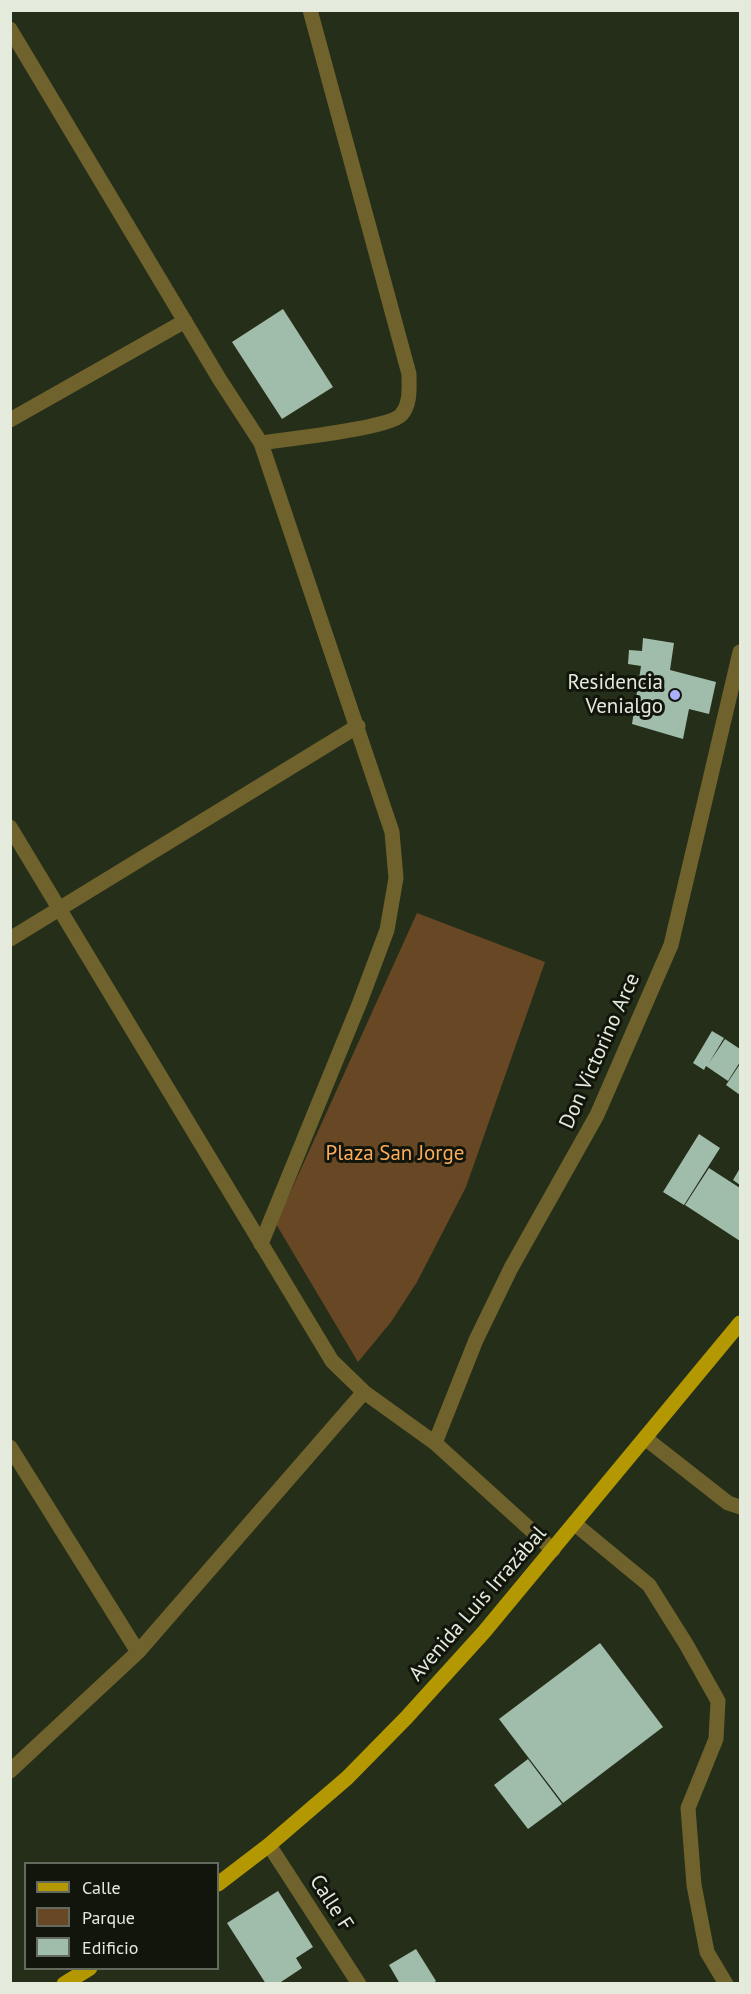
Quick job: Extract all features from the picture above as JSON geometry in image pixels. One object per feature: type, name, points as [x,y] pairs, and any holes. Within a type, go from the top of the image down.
[{"type":"main road","name":"Avenida Luis Irrazábal","points":[[219,1883],[347,1778],[399,1725],[484,1632],[740,1326]]},
{"type":"main road","points":[[64,1983],[87,1970]]},
{"type":"street","points":[[261,443],[380,425],[402,414],[409,398],[408,374],[310,10]]},
{"type":"street","points":[[10,29],[261,443],[392,832],[396,878],[387,930],[261,1244]]},
{"type":"street","points":[[10,420],[185,321]]},
{"type":"street","name":"Don Victorino Arce","points":[[435,1443],[476,1340],[511,1268],[597,1115],[671,945],[741,652]]},
{"type":"street","points":[[10,939],[358,726]]},
{"type":"street","points":[[10,827],[332,1360],[364,1392],[435,1443],[553,1550]]},
{"type":"street","points":[[10,1771],[138,1652],[364,1392]]},
{"type":"street","points":[[645,1438],[728,1503],[741,1507]]},
{"type":"street","points":[[10,1448],[138,1652]]},
{"type":"street","points":[[574,1524],[649,1585],[718,1701],[716,1739],[688,1808],[694,1885],[707,1952],[726,1983]]},
{"type":"street","name":"Calle F","points":[[268,1845],[359,1983]]},
{"type":"green space","name":"Plaza San Jorge","points":[[417,913],[545,962],[466,1187],[417,1282],[391,1322],[358,1362],[276,1224]]},
{"type":"building","points":[[283,309],[333,387],[282,419],[232,342]]},
{"type":"building","name":"Residencia Venialgo","points":[[643,638],[674,643],[670,670],[716,682],[709,714],[689,709],[683,739],[632,724],[641,666],[628,664],[629,650],[642,651]]},
{"type":"building","points":[[712,1031],[724,1038],[709,1063],[725,1039],[740,1049],[740,1062],[728,1081],[706,1066],[704,1070],[693,1063]]},
{"type":"building","points":[[740,1064],[740,1095],[726,1085]]},
{"type":"building","points":[[699,1134],[720,1148],[684,1205],[663,1192]]},
{"type":"building","points":[[709,1168],[740,1188],[740,1241],[685,1205]]},
{"type":"building","points":[[740,1168],[740,1185],[733,1180]]},
{"type":"building","points":[[600,1643],[663,1727],[563,1803],[499,1719]]},
{"type":"building","points":[[528,1759],[562,1804],[528,1829],[494,1785]]},
{"type":"building","points":[[278,1891],[313,1947],[296,1958],[302,1968],[278,1984],[266,1984],[227,1923]]},
{"type":"building","points":[[416,1949],[436,1981],[432,1984],[400,1984],[389,1965]]},
{"type":"place","name":"Residencia Venialgo","points":[[675,695]]}]
